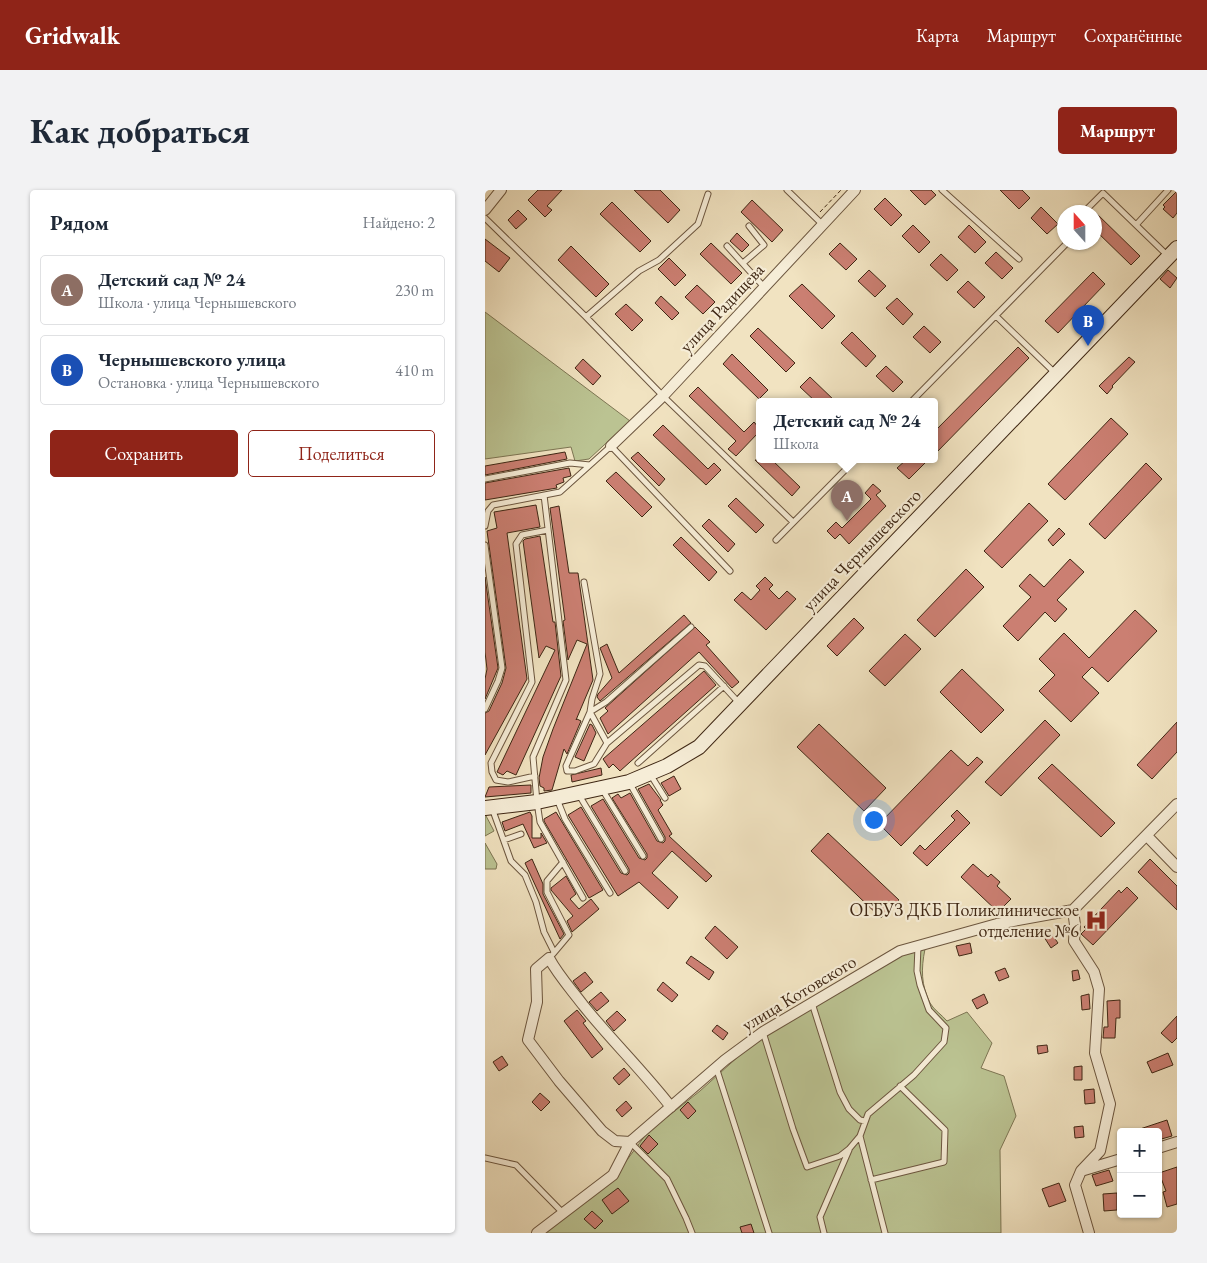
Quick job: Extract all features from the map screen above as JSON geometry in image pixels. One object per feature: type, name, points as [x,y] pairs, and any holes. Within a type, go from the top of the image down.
[{"type":"street","points":[[485,210],[501,190]]},
{"type":"street","name":"улица Радищева","points":[[611,446],[663,396],[764,287],[819,221],[855,190]]},
{"type":"street","name":"улица Чернышевского","points":[[488,808],[537,802],[629,782],[667,766],[699,747],[1173,252]]},
{"type":"street","points":[[1089,1233],[1075,1185],[1081,1171],[1100,1151],[1110,1104],[1095,1053],[1099,989],[1093,972],[1074,941],[1075,924],[1073,910],[1177,804]]},
{"type":"street","points":[[1147,836],[1177,868]]},
{"type":"street","name":"улица Котовского","points":[[630,1142],[716,1067],[763,1032],[900,951],[997,924],[1073,910]]},
{"type":"street","points":[[537,1233],[613,1175],[630,1142],[615,1141],[602,1131],[559,1081],[528,1040],[537,1002],[536,969],[552,955],[556,971],[671,1107]]},
{"type":"street","points":[[1162,1147],[1177,1142]]},
{"type":"street","points":[[1081,1171],[1117,1160]]},
{"type":"lane","points":[[787,190],[819,221]]},
{"type":"lane","points":[[942,190],[1019,259]]},
{"type":"lane","points":[[1136,225],[1168,190]]},
{"type":"lane","points":[[1091,205],[1103,193],[1136,225],[1173,252]]},
{"type":"lane","points":[[586,316],[639,271],[659,260],[698,224],[708,194]]},
{"type":"lane","points":[[485,218],[586,316],[663,396],[793,522]]},
{"type":"lane","points":[[743,263],[764,245],[749,226]]},
{"type":"lane","points":[[727,246],[764,287]]},
{"type":"lane","points":[[915,398],[1060,250]]},
{"type":"lane","points":[[996,316],[1057,374]]},
{"type":"lane","points":[[485,526],[486,509],[493,505],[560,492],[611,446],[730,571]]},
{"type":"lane","points":[[485,479],[570,463],[590,465]]},
{"type":"lane","points":[[776,540],[852,463]]},
{"type":"lane","points":[[544,495],[566,680],[533,757],[537,802],[540,822],[583,898]]},
{"type":"lane","points":[[535,776],[508,782],[497,780],[492,772],[491,762],[532,682],[516,544],[522,535],[548,530]]},
{"type":"lane","points":[[485,545],[502,668],[485,709]]},
{"type":"lane","points":[[584,582],[600,674],[590,712],[566,766],[567,771],[575,771],[594,764],[607,743],[699,665],[705,666],[741,705]]},
{"type":"lane","points":[[590,712],[607,702],[691,627]]},
{"type":"lane","points":[[638,763],[724,686]]},
{"type":"lane","points":[[590,712],[607,743]]},
{"type":"lane","points":[[649,773],[665,798]]},
{"type":"lane","points":[[629,782],[661,839]]},
{"type":"lane","points":[[602,789],[643,856]]},
{"type":"lane","points":[[579,794],[625,871]]},
{"type":"lane","points":[[557,798],[565,819],[610,893]]},
{"type":"lane","points":[[488,808],[504,840],[511,861],[525,875],[536,902],[552,955]]},
{"type":"lane","points":[[504,840],[521,834]]},
{"type":"lane","points":[[552,955],[569,935],[547,892],[547,881],[563,862]]},
{"type":"lane","points":[[763,1032],[793,1129],[807,1167],[840,1156],[860,1136],[868,1114],[913,1075],[944,1042],[946,1028],[929,1010],[920,985],[917,971],[918,946]]},
{"type":"lane","points":[[812,1003],[840,1092],[849,1109],[860,1120],[865,1121]]},
{"type":"lane","points":[[716,1067],[769,1233]]},
{"type":"lane","points":[[871,1180],[944,1162],[945,1130],[900,1086]]},
{"type":"lane","points":[[860,1136],[885,1233]]},
{"type":"lane","points":[[630,1142],[667,1179],[687,1218],[692,1233]]},
{"type":"lane","points":[[824,1233],[820,1217],[849,1149]]},
{"type":"lane","points":[[485,1158],[516,1165],[563,1213]]},
{"type":"path","points":[[819,221],[841,190]]},
{"type":"green space","points":[[485,312],[630,421],[589,459],[575,461],[571,447],[485,459]]},
{"type":"green space","points":[[485,814],[494,831],[485,836]]},
{"type":"green space","points":[[485,843],[497,864],[496,869],[485,869]]},
{"type":"green space","points":[[925,949],[923,977],[930,1003],[947,1021],[967,1012],[992,1043],[981,1068],[1004,1076],[1016,1116],[1000,1150],[1001,1233],[544,1233],[621,1168],[647,1133],[700,1091],[740,1055],[782,1024],[902,954]]},
{"type":"building","points":[[538,190],[562,190],[547,206],[552,210],[545,217],[528,200]]},
{"type":"building","points":[[634,190],[660,190],[680,210],[668,223]]},
{"type":"building","points":[[910,190],[931,190],[936,195],[925,205]]},
{"type":"building","points":[[1000,190],[1022,190],[1030,198],[1019,209]]},
{"type":"building","points":[[1177,191],[1177,213],[1173,218],[1163,209],[1165,207],[1163,205]]},
{"type":"building","points":[[885,198],[902,215],[891,226],[874,209]]},
{"type":"building","points":[[752,200],[783,230],[772,242],[741,212]]},
{"type":"building","points":[[612,202],[651,241],[640,252],[600,214]]},
{"type":"building","points":[[1041,207],[1057,225],[1047,234],[1031,218]]},
{"type":"building","points":[[518,210],[527,219],[516,229],[508,220]]},
{"type":"building","points":[[1102,219],[1140,256],[1131,265],[1102,237]]},
{"type":"building","points":[[913,225],[930,242],[919,253],[902,236]]},
{"type":"building","points":[[969,225],[986,242],[975,253],[958,237]]},
{"type":"building","points":[[737,233],[749,245],[742,252],[730,241]]},
{"type":"building","points":[[485,239],[510,258],[499,272],[485,261]]},
{"type":"building","points":[[711,243],[742,273],[731,284],[700,254]]},
{"type":"building","points":[[840,243],[857,259],[846,270],[829,254]]},
{"type":"building","points":[[571,246],[609,284],[596,297],[558,260]]},
{"type":"building","points":[[996,252],[1013,268],[1002,279],[985,263]]},
{"type":"building","points":[[941,254],[958,270],[947,281],[930,265]]},
{"type":"building","points":[[669,258],[686,275],[675,286],[658,269]]},
{"type":"building","points":[[869,270],[886,286],[875,297],[858,281]]},
{"type":"building","points":[[1168,270],[1177,278],[1170,288],[1160,279]]},
{"type":"building","points":[[1093,272],[1105,284],[1058,333],[1045,321]]},
{"type":"building","points":[[968,281],[985,297],[974,308],[957,292]]},
{"type":"building","points":[[802,284],[835,316],[822,329],[789,296]]},
{"type":"building","points":[[697,285],[715,302],[703,314],[685,297]]},
{"type":"building","points":[[661,296],[679,313],[672,320],[655,303]]},
{"type":"building","points":[[897,298],[913,314],[903,325],[886,308]]},
{"type":"building","points":[[626,304],[643,320],[632,331],[615,314]]},
{"type":"building","points":[[924,326],[941,342],[930,353],[913,337]]},
{"type":"building","points":[[758,328],[795,363],[786,372],[750,336]]},
{"type":"building","points":[[852,332],[876,356],[866,367],[841,343]]},
{"type":"building","points":[[1018,347],[1029,358],[938,451],[938,428]]},
{"type":"building","points":[[732,354],[768,390],[758,398],[723,364]]},
{"type":"building","points":[[1129,357],[1135,362],[1112,386],[1107,394],[1099,386]]},
{"type":"building","points":[[583,359],[601,376],[593,385],[575,368]]},
{"type":"building","points":[[886,366],[903,382],[893,392],[876,376]]},
{"type":"building","points":[[810,377],[832,398],[812,398],[800,387]]},
{"type":"building","points":[[698,387],[744,432],[754,422],[756,424],[756,435],[736,456],[728,449],[736,441],[689,396]]},
{"type":"building","points":[[1111,418],[1128,434],[1065,500],[1048,484]]},
{"type":"building","points":[[663,425],[708,469],[714,463],[721,470],[706,485],[653,435]]},
{"type":"building","points":[[565,452],[567,459],[485,475],[485,466]]},
{"type":"building","points":[[638,452],[665,479],[659,486],[631,458]]},
{"type":"building","points":[[758,463],[775,463],[800,487],[792,496]]},
{"type":"building","points":[[903,463],[925,463],[909,479],[897,468]]},
{"type":"building","points":[[1146,463],[1162,479],[1105,539],[1089,524]]},
{"type":"building","points":[[569,468],[571,476],[563,478],[564,482],[556,485],[557,488],[485,500],[485,483]]},
{"type":"building","points":[[616,472],[652,507],[642,517],[606,481]]},
{"type":"building","points":[[873,484],[881,491],[876,495],[886,506],[849,544],[840,534],[835,539],[827,531],[836,522],[842,528],[871,499],[865,493]]},
{"type":"building","points":[[736,498],[764,525],[756,533],[728,506]]},
{"type":"building","points":[[1029,503],[1048,521],[1002,568],[984,551]]},
{"type":"building","points":[[536,505],[540,527],[507,533],[527,679],[485,755],[485,713],[489,711],[502,683],[506,668],[487,531],[497,528],[494,512]]},
{"type":"building","points":[[559,506],[569,573],[578,573],[593,680],[576,720],[581,721],[567,754],[564,749],[552,790],[544,791],[544,788],[540,786],[539,778],[543,757],[587,644],[577,640],[568,660],[563,621],[565,620],[550,508]]},
{"type":"building","points":[[709,519],[735,544],[728,552],[702,526]]},
{"type":"building","points":[[1059,528],[1065,534],[1053,546],[1048,540]]},
{"type":"building","points":[[540,536],[553,622],[555,622],[561,676],[516,775],[507,771],[503,775],[497,772],[555,650],[546,646],[539,658],[523,541]]},
{"type":"building","points":[[681,537],[717,572],[709,581],[673,545]]},
{"type":"building","points":[[1070,559],[1084,572],[1057,600],[1067,609],[1055,622],[1045,612],[1018,641],[1003,626],[1031,597],[1019,586],[1030,574],[1044,587]]},
{"type":"building","points":[[966,569],[984,587],[935,637],[917,620]]},
{"type":"building","points":[[485,577],[498,668],[485,699],[487,669],[485,652]]},
{"type":"building","points":[[765,577],[773,585],[769,589],[779,599],[787,591],[796,599],[766,630],[734,600],[742,592],[751,600],[760,590],[756,586]]},
{"type":"building","points":[[1135,610],[1157,631],[1108,682],[1092,667],[1082,677],[1099,693],[1071,722],[1039,691],[1055,675],[1039,659],[1064,633],[1089,658]]},
{"type":"building","points":[[684,615],[691,623],[600,701],[597,697],[598,694],[612,678],[600,648],[607,644],[619,673]]},
{"type":"building","points":[[854,618],[864,628],[837,656],[827,646]]},
{"type":"building","points":[[695,627],[710,642],[706,645],[739,682],[732,688],[699,652],[608,734],[600,718],[608,711],[605,708]]},
{"type":"building","points":[[905,634],[921,649],[885,686],[869,671]]},
{"type":"building","points":[[962,669],[1004,710],[981,733],[940,692]]},
{"type":"building","points":[[704,671],[716,685],[620,771],[613,764],[609,768],[603,759]]},
{"type":"building","points":[[1045,720],[1060,735],[1001,796],[985,782]]},
{"type":"building","points":[[1177,722],[1177,752],[1152,779],[1137,765]]},
{"type":"building","points":[[590,724],[596,733],[584,761],[575,757]]},
{"type":"building","points":[[819,724],[886,788],[864,811],[797,747]]},
{"type":"building","points":[[951,750],[968,766],[977,757],[983,762],[901,846],[879,824]]},
{"type":"building","points":[[1052,764],[1115,823],[1101,837],[1038,778]]},
{"type":"building","points":[[601,768],[602,775],[572,782],[571,775]]},
{"type":"building","points":[[674,776],[681,789],[669,796],[661,783]]},
{"type":"building","points":[[649,784],[663,805],[658,810],[672,834],[669,836],[712,876],[706,882],[672,851],[652,873],[678,897],[668,909],[639,882],[618,896],[568,815],[581,807],[621,873],[627,875],[629,869],[591,806],[603,799],[639,858],[645,860],[647,854],[612,798],[618,794],[621,798],[630,793],[657,841],[663,843],[665,837],[638,789]]},
{"type":"building","points":[[531,785],[531,793],[485,797],[489,787]]},
{"type":"building","points":[[957,810],[970,823],[927,866],[913,853],[920,845],[925,850],[955,820],[951,816]]},
{"type":"building","points":[[530,812],[532,816],[532,838],[541,838],[541,833],[547,843],[534,848],[523,824],[505,831],[502,822]]},
{"type":"building","points":[[556,812],[603,890],[589,898],[544,821],[544,819]]},
{"type":"building","points":[[828,833],[899,900],[881,918],[811,851]]},
{"type":"building","points":[[532,859],[543,884],[543,894],[564,934],[560,939],[525,863]]},
{"type":"building","points":[[1150,859],[1177,886],[1177,910],[1138,872]]},
{"type":"building","points":[[973,864],[988,877],[991,874],[1000,882],[997,886],[1011,899],[998,912],[961,877]]},
{"type":"building","points":[[566,876],[576,894],[570,899],[579,909],[591,899],[599,909],[572,932],[567,921],[573,916],[551,890]]},
{"type":"building","points":[[1127,887],[1138,898],[1093,945],[1081,934],[1086,929],[1084,927],[1119,890],[1121,893]]},
{"type":"building","points":[[715,926],[738,947],[727,959],[705,938]]},
{"type":"building","points":[[1051,933],[1058,943],[1051,948],[1044,937]]},
{"type":"building","points":[[970,943],[972,953],[959,956],[956,946]]},
{"type":"building","points":[[691,956],[714,972],[709,980],[686,963]]},
{"type":"building","points":[[1005,968],[1009,977],[999,981],[995,972]]},
{"type":"building","points":[[1078,970],[1080,979],[1073,981],[1072,971]]},
{"type":"building","points":[[585,972],[593,982],[581,992],[573,981]]},
{"type":"building","points":[[663,982],[678,995],[672,1002],[657,990]]},
{"type":"building","points":[[601,992],[609,1001],[597,1011],[589,1002]]},
{"type":"building","points":[[984,994],[988,1003],[977,1009],[972,1000]]},
{"type":"building","points":[[1089,994],[1090,1009],[1082,1010],[1081,996]]},
{"type":"building","points":[[1120,1000],[1120,1018],[1116,1018],[1115,1038],[1103,1038],[1104,1027],[1108,1027],[1107,1001]]},
{"type":"building","points":[[577,1010],[586,1021],[583,1023],[603,1049],[592,1058],[564,1021]]},
{"type":"building","points":[[617,1011],[626,1020],[614,1031],[606,1021]]},
{"type":"building","points":[[1177,1016],[1177,1038],[1172,1043],[1161,1033]]},
{"type":"building","points":[[717,1025],[728,1033],[723,1040],[712,1031]]},
{"type":"building","points":[[1047,1045],[1048,1052],[1038,1054],[1037,1046]]},
{"type":"building","points":[[1168,1053],[1173,1065],[1152,1073],[1147,1062]]},
{"type":"building","points":[[502,1056],[508,1065],[499,1071],[493,1062]]},
{"type":"building","points":[[1082,1066],[1082,1080],[1074,1080],[1074,1067]]},
{"type":"building","points":[[624,1068],[630,1075],[619,1085],[613,1078]]},
{"type":"building","points":[[1094,1089],[1095,1103],[1085,1104],[1084,1090]]},
{"type":"building","points":[[540,1093],[550,1102],[541,1111],[532,1102]]},
{"type":"building","points":[[626,1101],[632,1108],[622,1117],[616,1110]]},
{"type":"building","points":[[688,1102],[696,1111],[688,1119],[680,1110]]},
{"type":"building","points":[[1167,1120],[1172,1136],[1162,1139],[1162,1128],[1143,1128]]},
{"type":"building","points":[[1083,1126],[1084,1137],[1075,1138],[1074,1127]]},
{"type":"building","points":[[649,1135],[658,1144],[648,1154],[640,1146]]},
{"type":"building","points":[[1177,1167],[1177,1204],[1167,1207],[1163,1192],[1166,1191],[1162,1181],[1162,1172]]},
{"type":"building","points":[[1109,1170],[1113,1181],[1096,1186],[1092,1175]]},
{"type":"building","points":[[1059,1183],[1066,1201],[1049,1207],[1042,1189]]},
{"type":"building","points":[[618,1188],[629,1201],[612,1214],[602,1200]]},
{"type":"building","points":[[1117,1193],[1117,1210],[1104,1211],[1103,1194]]},
{"type":"building","points":[[592,1211],[603,1221],[595,1229],[584,1219]]},
{"type":"building","points":[[751,1224],[754,1233],[742,1233],[740,1227]]},
{"type":"place","name":"Чернышевского улица","points":[[1088,346]]},
{"type":"place","name":"Детский сад № 24","points":[[847,521]]},
{"type":"place","name":"ОГБУЗ ДКБ Поликлиническое отделение №6","points":[[1096,920]]}]
